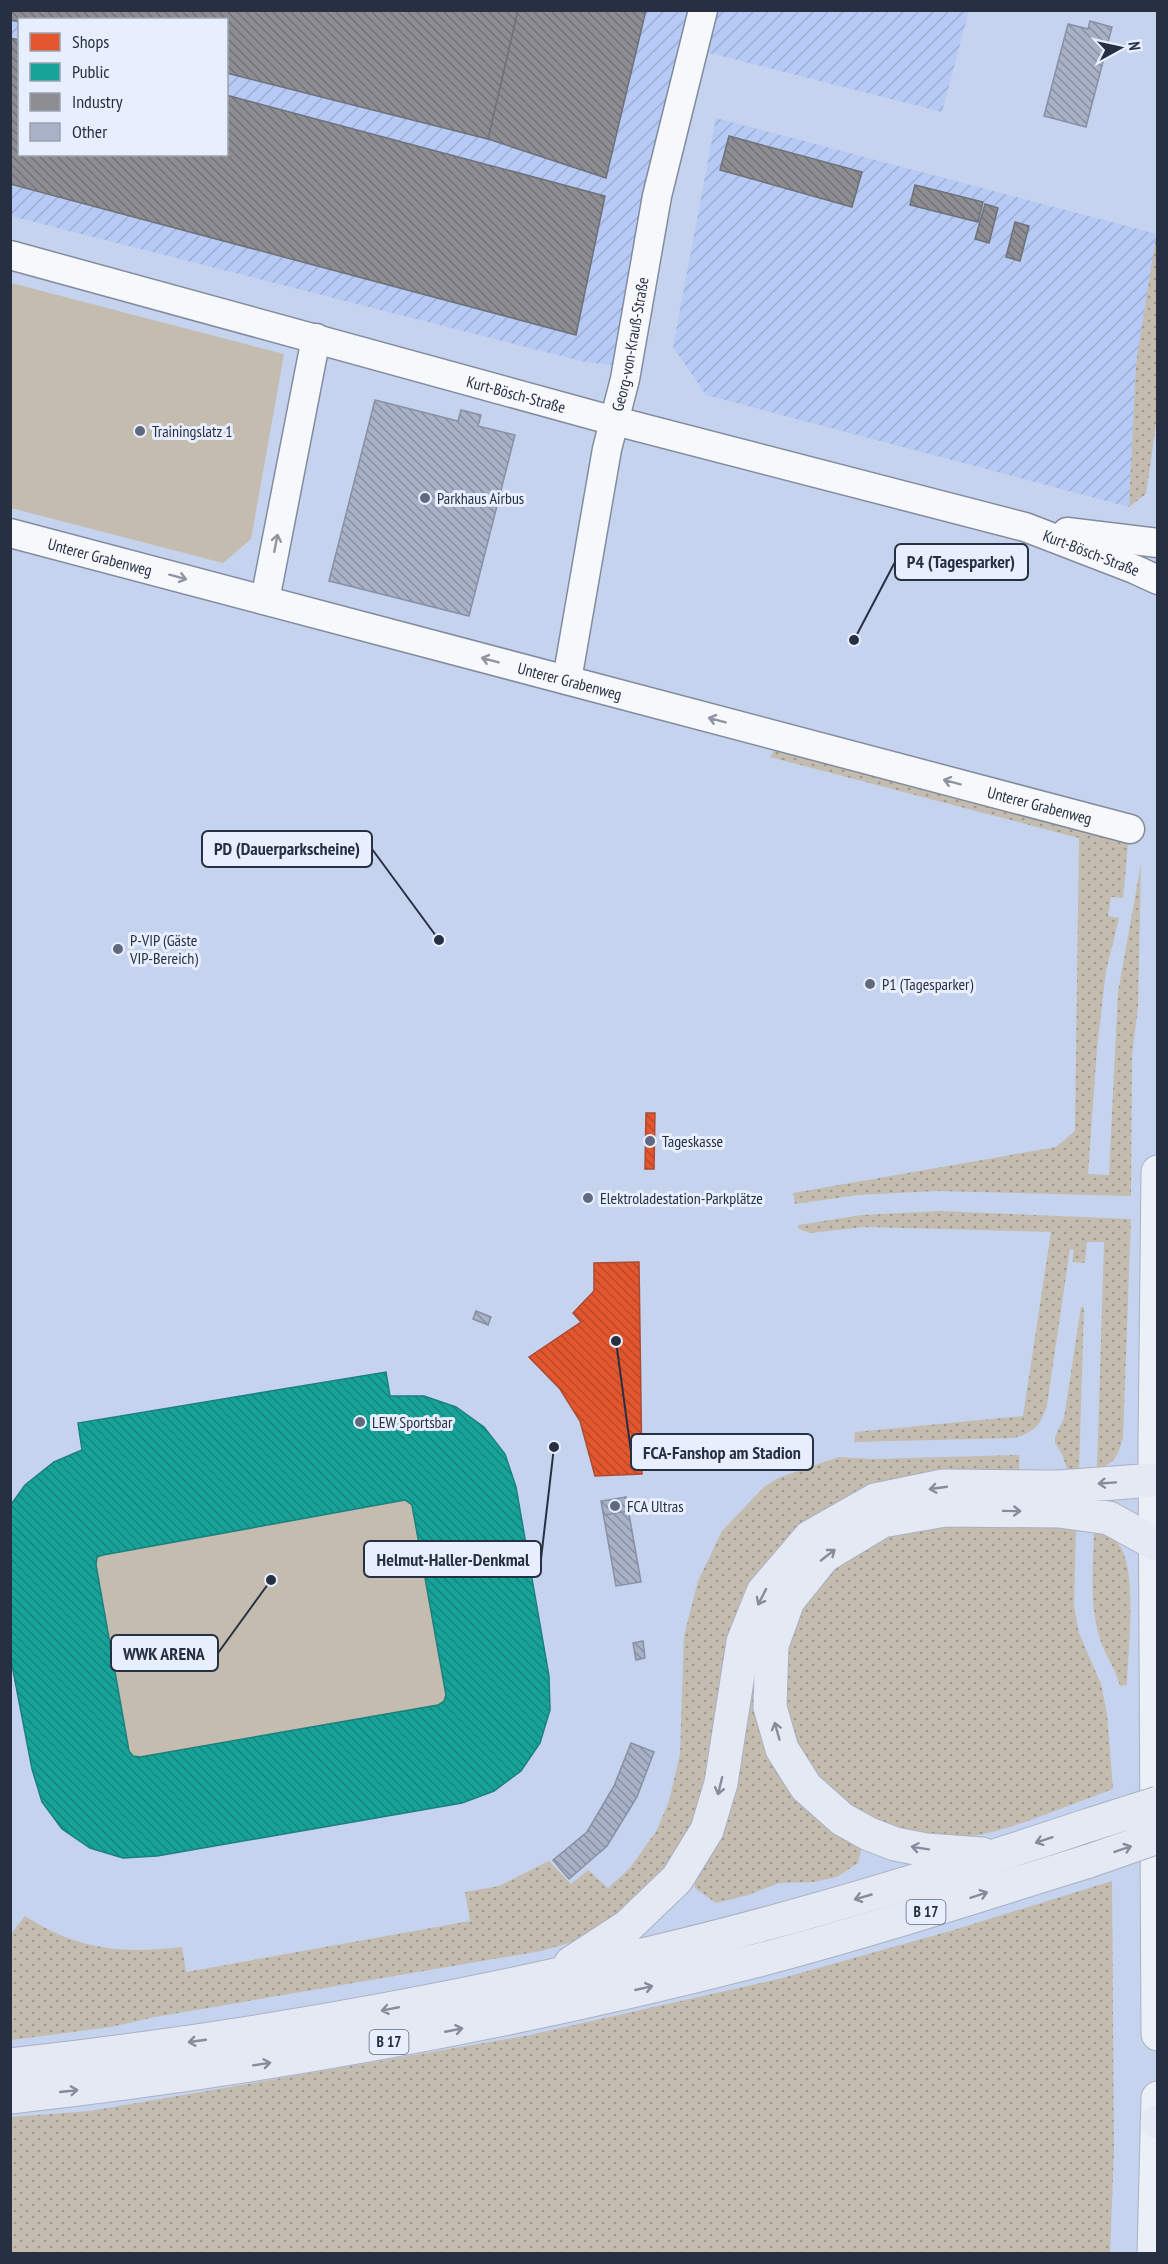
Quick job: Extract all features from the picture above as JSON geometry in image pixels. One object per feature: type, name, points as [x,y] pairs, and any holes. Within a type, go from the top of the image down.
[{"type":"highway","points":[[550,1976],[628,1926],[677,1879],[707,1830],[721,1783],[743,1642],[763,1592],[810,1537],[875,1500],[943,1486],[1059,1487],[1155,1480]]},
{"type":"highway","points":[[999,1855],[926,1850],[895,1844],[869,1834],[842,1819],[806,1787],[782,1749],[770,1707],[772,1645],[788,1601],[824,1556],[882,1521],[945,1510],[1059,1511],[1109,1518],[1156,1544]]},
{"type":"highway","name":"B 17","points":[[10,2065],[239,2035],[446,1998],[651,1953],[752,1928],[932,1877],[1158,1803]]},
{"type":"highway","name":"B 17","points":[[10,2097],[233,2069],[554,2009],[762,1959],[939,1908],[1158,1837]]},
{"type":"main road","points":[[1158,1172],[1155,1480],[1158,2034]]},
{"type":"main road","points":[[1154,2253],[1158,2098]]},
{"type":"street","name":"Georg-von-Krauß-Straße","points":[[567,680],[603,471],[625,379],[657,196],[704,10]]},
{"type":"street","name":"Kurt-Bösch-Straße","points":[[10,255],[615,420],[1024,527],[1158,580]]},
{"type":"street","points":[[265,600],[316,338]]},
{"type":"street","name":"Kurt-Bösch-Straße","points":[[1024,527],[1158,543]]},
{"type":"street","name":"Unterer Grabenweg","points":[[10,533],[1130,829]]},
{"type":"shaded area","points":[[11,11],[969,11],[942,112],[686,47],[615,365],[585,362],[11,216]]},
{"type":"shaded area","points":[[716,118],[1157,234],[1136,364],[1129,507],[706,395],[673,347]]},
{"type":"shaded area","points":[[1157,230],[1157,418],[1146,494],[1129,507],[1136,364]]},
{"type":"shaded area","name":"Trainingslatz 1","points":[[11,283],[284,354],[251,539],[223,563],[11,508]]},
{"type":"shaded area","points":[[775,749],[1128,844],[1123,898],[1111,897],[1108,916],[1119,918],[1106,971],[1097,1048],[1088,1174],[1109,1175],[1118,992],[1141,864],[1138,1007],[1132,1055],[1131,1196],[937,1191],[858,1195],[795,1204],[793,1193],[1056,1147],[1075,1131],[1079,838],[770,757]]},
{"type":"shaded area","points":[[940,1211],[1131,1219],[1123,1437],[1118,1454],[1108,1464],[1097,1470],[1104,1242],[1087,1242],[1085,1263],[1072,1262],[1074,1250],[1070,1249],[1047,1405],[1036,1427],[1014,1438],[854,1442],[855,1432],[1023,1416],[1051,1232],[864,1227],[810,1233],[799,1229],[798,1225],[862,1215]]},
{"type":"shaded area","points":[[1081,1307],[1084,1307],[1079,1472],[1068,1472],[1062,1454],[1055,1443],[1055,1437],[1064,1418]]},
{"type":"shaded area","points":[[386,1372],[390,1396],[424,1396],[456,1407],[484,1427],[550,1710],[540,1743],[521,1771],[494,1791],[462,1803],[157,1856],[123,1858],[90,1848],[62,1829],[42,1802],[32,1769],[11,1655],[10,1506],[25,1485],[54,1462],[82,1450],[78,1423]]},
{"type":"shaded area","points":[[1019,1455],[1020,1487],[943,1486],[763,1592],[721,1783],[628,1926],[541,1951],[155,2017],[111,2027],[11,2040],[10,1935],[25,1916],[63,1936],[100,1947],[139,1950],[182,1947],[186,1972],[470,1921],[465,1892],[499,1886],[549,1861],[571,1884],[588,1870],[608,1888],[630,1868],[657,1830],[669,1801],[680,1754],[684,1636],[698,1581],[722,1531],[764,1487],[778,1478],[839,1457],[872,1459]]},
{"type":"shaded area","points":[[946,1521],[1076,1528],[1074,1606],[1079,1633],[1101,1684],[1107,1714],[1113,1789],[1025,1822],[993,1832],[951,1840],[897,1835],[813,1783],[780,1704],[783,1647],[797,1607],[829,1565],[885,1532]]},
{"type":"shaded area","points":[[1094,1532],[1116,1541],[1126,1560],[1130,1595],[1127,1685],[1120,1686],[1102,1645],[1094,1613],[1092,1586]]},
{"type":"shaded area","points":[[752,1666],[761,1694],[862,1846],[858,1863],[837,1877],[813,1882],[779,1883],[748,1895],[716,1903],[695,1888],[695,1876]]},
{"type":"shaded area","points":[[1112,1881],[1114,2151],[1110,2253],[11,2253],[11,2117],[90,2111],[525,2036],[779,1979],[957,1929]]},
{"type":"building: Shops","name":"Tageskasse","points":[[646,1113],[655,1113],[654,1169],[645,1169]]},
{"type":"building: Shops","points":[[639,1262],[642,1474],[595,1476],[580,1421],[560,1389],[529,1357],[581,1322],[573,1313],[594,1291],[594,1263]]},
{"type":"building: Public","points":[[386,1372],[390,1396],[424,1396],[456,1407],[484,1427],[505,1454],[516,1487],[549,1676],[550,1710],[540,1743],[521,1771],[494,1791],[462,1803],[157,1856],[123,1858],[90,1848],[62,1829],[42,1802],[32,1769],[10,1655],[10,1506],[25,1485],[54,1462],[82,1450],[78,1423]],"holes":[[[405,1500],[412,1505],[446,1695],[444,1701],[438,1705],[140,1757],[133,1756],[129,1751],[96,1565],[97,1557]]]},
{"type":"building: Industry","points":[[10,10],[518,10],[488,139],[228,74],[228,18],[18,18],[18,22],[10,20]]},
{"type":"building: Industry","points":[[518,10],[646,10],[606,178],[488,139]]},
{"type":"building: Industry","points":[[10,38],[18,40],[18,156],[228,156],[228,96],[605,196],[576,335],[10,184]]},
{"type":"building: Industry","points":[[729,136],[862,172],[852,207],[720,170]]},
{"type":"building: Industry","points":[[915,185],[983,202],[978,222],[910,205]]},
{"type":"building: Industry","points":[[985,204],[998,208],[989,243],[975,239]]},
{"type":"building: Industry","points":[[1015,222],[1029,226],[1020,261],[1006,257]]},
{"type":"building: Other","points":[[1090,21],[1112,27],[1086,127],[1044,116],[1068,24],[1088,29]]},
{"type":"building: Other","name":"Parkhaus Airbus","points":[[375,400],[458,421],[461,410],[481,415],[478,426],[515,435],[469,616],[329,581]]},
{"type":"building: Other","points":[[476,1311],[491,1317],[488,1325],[473,1319]]},
{"type":"building: Other","points":[[626,1497],[641,1582],[616,1586],[601,1501]]},
{"type":"building: Other","name":"FCA Ultras","points":[[626,1497],[629,1511],[604,1515],[601,1501]]},
{"type":"building: Other","points":[[643,1641],[645,1658],[636,1660],[633,1643]]},
{"type":"building: Other","points":[[631,1743],[654,1752],[637,1797],[607,1846],[569,1879],[553,1860],[587,1832],[614,1786]]},
{"type":"place","name":"Trainingslatz 1","points":[[140,431]]},
{"type":"place","name":"Parkhaus Airbus","points":[[425,498]]},
{"type":"place","name":"P4 (Tagesparker)","points":[[854,640]]},
{"type":"place","name":"PD (Dauerparkscheine)","points":[[439,940]]},
{"type":"place","name":"P-VIP (Gäste VIP-Bereich)","points":[[118,949]]},
{"type":"place","name":"P1 (Tagesparker)","points":[[870,984]]},
{"type":"place","name":"Tageskasse","points":[[650,1141]]},
{"type":"place","name":"Elektroladestation-Parkplätze","points":[[588,1198]]},
{"type":"place","name":"FCA-Fanshop am Stadion","points":[[616,1341]]},
{"type":"place","name":"LEW Sportsbar","points":[[360,1422]]},
{"type":"place","name":"Helmut-Haller-Denkmal","points":[[554,1447]]},
{"type":"place","name":"FCA Ultras","points":[[615,1506]]},
{"type":"place","name":"WWK ARENA","points":[[271,1580]]}]
